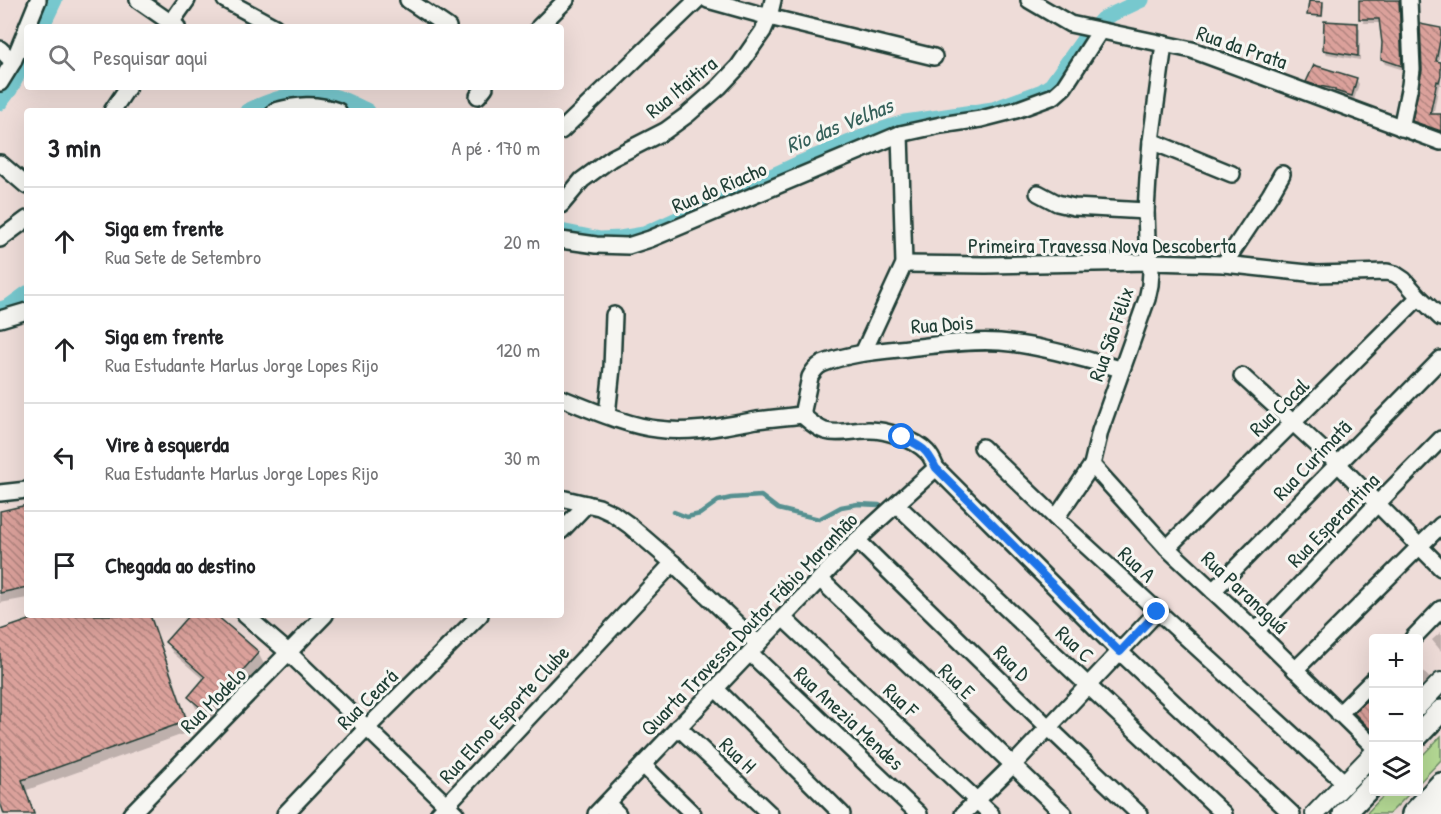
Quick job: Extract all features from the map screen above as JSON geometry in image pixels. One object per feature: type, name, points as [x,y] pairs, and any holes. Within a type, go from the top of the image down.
[{"type":"highway","points":[[1423,731],[1441,711]]},
{"type":"highway","points":[[1413,814],[1441,784]]},
{"type":"highway","points":[[1344,814],[1369,788]]},
{"type":"main road","points":[[1423,702],[1441,682]]},
{"type":"main road","points":[[1315,814],[1369,758]]},
{"type":"main road","points":[[1434,814],[1441,807]]},
{"type":"street","points":[[28,24],[38,0]]},
{"type":"street","points":[[138,0],[168,24]]},
{"type":"street","points":[[172,24],[187,0]]},
{"type":"street","points":[[225,0],[269,24]]},
{"type":"street","points":[[408,0],[444,24]]},
{"type":"street","points":[[542,0],[561,4]]},
{"type":"street","points":[[564,128],[697,0]]},
{"type":"street","points":[[708,0],[934,57]]},
{"type":"street","name":"Rua Itaitira","points":[[564,201],[582,180],[612,158],[665,131],[711,94],[738,67],[763,31],[773,0]]},
{"type":"street","points":[[1401,128],[1412,69],[1409,0]]},
{"type":"street","name":"Rua da Prata","points":[[1039,2],[1070,24],[1212,56],[1441,142]]},
{"type":"street","points":[[542,24],[561,4]]},
{"type":"street","name":"Rua do Riacho","points":[[564,240],[628,246],[650,239],[900,134],[981,119],[1017,110],[1054,96],[1064,87],[1095,30]]},
{"type":"street","points":[[0,83],[13,62],[24,34]]},
{"type":"street","name":"Rua São Félix","points":[[1056,518],[1092,465],[1100,431],[1149,292],[1151,272],[1146,211],[1151,141],[1164,44]]},
{"type":"street","points":[[0,49],[13,62]]},
{"type":"street","points":[[114,108],[126,90]]},
{"type":"street","points":[[286,108],[294,106],[324,108]]},
{"type":"street","points":[[862,353],[904,264],[900,134]]},
{"type":"street","points":[[1151,141],[1232,174]]},
{"type":"street","points":[[0,163],[24,183]]},
{"type":"street","points":[[1224,264],[1282,174]]},
{"type":"street","points":[[1038,193],[1057,203],[1074,207],[1146,211]]},
{"type":"street","points":[[0,239],[24,221]]},
{"type":"street","name":"Primeira Travessa Nova Descoberta","points":[[904,264],[1150,262],[1224,264],[1317,274],[1387,272],[1404,280],[1419,297]]},
{"type":"street","points":[[1419,297],[1441,318]]},
{"type":"street","name":"Rua Cocal","points":[[1167,548],[1292,422],[1323,394],[1365,348],[1419,297]]},
{"type":"street","points":[[0,319],[24,312]]},
{"type":"street","points":[[607,416],[614,315]]},
{"type":"street","name":"Rua Dois","points":[[802,415],[812,371],[823,364],[862,353],[941,344],[1000,342],[1054,352],[1121,369]]},
{"type":"street","name":"Rua Curimatã","points":[[1213,591],[1441,359]]},
{"type":"street","points":[[1242,376],[1337,463],[1441,568]]},
{"type":"street","points":[[564,399],[607,416],[646,427],[676,431],[714,428],[802,415],[825,431],[841,433],[876,430],[902,437],[920,446],[928,453],[936,468],[1120,652],[1292,814]]},
{"type":"street","name":"Rua Esperantina","points":[[1256,631],[1441,439]]},
{"type":"street","name":"Rua A","points":[[982,447],[1157,612],[1345,783]]},
{"type":"street","name":"Rua Paranaguá","points":[[1092,465],[1167,548],[1256,631],[1369,742]]},
{"type":"street","name":"Quarta Travessa Doutor Fábio Maranhão","points":[[607,810],[643,765],[678,727],[857,540],[936,468]]},
{"type":"street","points":[[0,494],[24,490]]},
{"type":"street","name":"Rua Anezia Mendes","points":[[564,499],[612,513],[673,563],[754,649],[919,814]]},
{"type":"street","points":[[564,528],[587,504]]},
{"type":"street","name":"Rua C","points":[[897,505],[1224,814]]},
{"type":"street","points":[[1295,670],[1441,525]]},
{"type":"street","name":"Rua D","points":[[857,540],[1139,814]]},
{"type":"street","name":"Rua Elmo Esporte Clube","points":[[447,811],[673,563]]},
{"type":"street","name":"Rua E","points":[[820,579],[1064,814]]},
{"type":"street","points":[[1418,634],[1441,609]]},
{"type":"street","points":[[963,814],[1014,765],[1157,612]]},
{"type":"street","points":[[248,618],[289,653],[367,728],[447,811]]},
{"type":"street","name":"Rua Modelo","points":[[131,814],[322,618]]},
{"type":"street","name":"Rua Ceará","points":[[285,814],[477,618]]},
{"type":"street","name":"Rua F","points":[[783,618],[991,814]]},
{"type":"street","points":[[1340,714],[1369,684]]},
{"type":"street","points":[[716,689],[842,814]]},
{"type":"street","name":"Rua H","points":[[678,727],[770,814]]},
{"type":"street","points":[[643,765],[693,814]]},
{"type":"green space","points":[[1441,736],[1441,760],[1423,779],[1423,755]]},
{"type":"green space","points":[[1383,796],[1407,796],[1389,814],[1366,814]]},
{"type":"building","points":[[1359,0],[1399,0],[1402,66],[1381,59],[1379,19],[1359,19]]},
{"type":"building","points":[[1309,1],[1323,2],[1322,16],[1307,15]]},
{"type":"building","points":[[1324,21],[1358,23],[1358,56],[1323,50]]},
{"type":"building","points":[[1420,24],[1441,28],[1436,61],[1441,62],[1441,75],[1439,82],[1437,81],[1430,114],[1441,114],[1441,131],[1412,121],[1422,70]]},
{"type":"building","points":[[1314,65],[1357,78],[1352,96],[1306,82]]},
{"type":"building","points":[[24,506],[24,588],[0,593],[0,511]]},
{"type":"building","points":[[35,618],[151,618],[187,721],[22,780],[34,814],[4,814],[0,802],[0,630]]},
{"type":"building","points":[[186,618],[219,618],[259,652],[206,712],[188,697],[205,677],[165,642]]},
{"type":"building","points":[[1369,698],[1369,728],[1354,713]]},
{"type":"waterway","points":[[43,24],[55,0]]},
{"type":"waterway","name":"Rio das Velhas","points":[[564,232],[600,239],[644,234],[797,164],[874,132],[905,122],[993,109],[1042,91],[1051,85],[1083,40],[1102,19],[1142,0]]},
{"type":"waterway","points":[[0,103],[10,90],[24,63]]},
{"type":"waterway","name":"Rio das Velhas","points":[[254,108],[278,98],[311,93],[337,97],[361,108]]},
{"type":"waterway","name":"Rio das Velhas","points":[[0,309],[9,306],[24,295]]},
{"type":"waterway","points":[[674,512],[687,517],[700,514],[718,501],[761,496],[778,509],[819,519],[841,507],[858,504],[879,505]]},
{"type":"route","points":[[902,437],[928,453],[936,468],[1120,652],[1157,612]]}]
